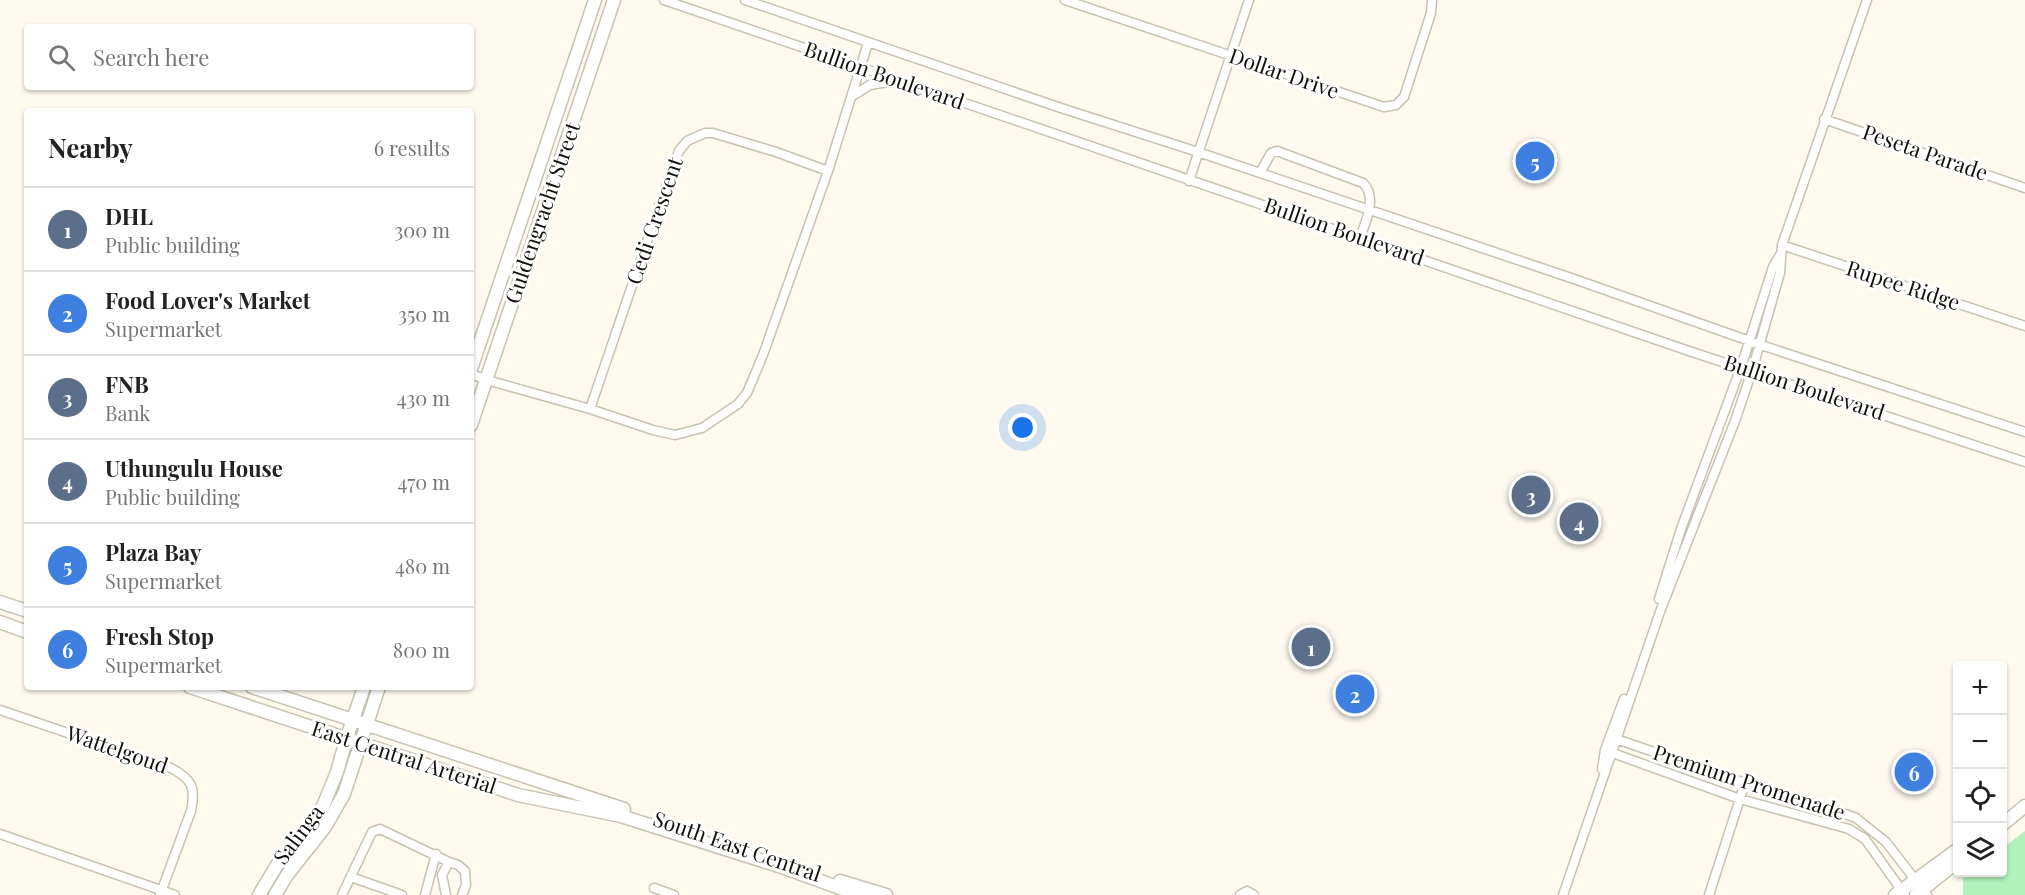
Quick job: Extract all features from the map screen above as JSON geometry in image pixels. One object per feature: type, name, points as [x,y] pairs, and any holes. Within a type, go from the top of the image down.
[{"type":"street","points":[[585,0],[585,34]]},
{"type":"street","name":"Guldengracht Street","points":[[474,360],[595,0]]},
{"type":"street","name":"Guldengracht Street","points":[[474,417],[614,0]]},
{"type":"street","name":"Bullion Boulevard","points":[[664,0],[1189,181],[2025,462]]},
{"type":"street","name":"Bullion Boulevard","points":[[745,0],[1577,280],[1761,345],[2025,432]]},
{"type":"street","name":"Dollar Drive","points":[[1065,0],[1384,107],[1400,103],[1404,97],[1431,13],[1432,0]]},
{"type":"street","points":[[1189,181],[1249,0]]},
{"type":"street","points":[[1613,738],[1682,529],[1741,367],[1773,267],[1781,250],[1824,119],[1867,0]]},
{"type":"street","points":[[474,375],[675,435],[702,428],[738,404],[754,379],[828,171],[868,43]]},
{"type":"street","points":[[852,96],[870,85],[900,81]]},
{"type":"street","name":"Peseta Parade","points":[[1824,119],[2025,188]]},
{"type":"street","name":"Cedi Crescent","points":[[590,409],[671,171],[679,152],[687,141],[700,134],[713,133],[828,171]]},
{"type":"street","points":[[1260,173],[1269,156],[1274,152],[1292,155],[1364,183],[1369,192],[1369,211],[1360,238]]},
{"type":"street","points":[[1558,895],[1661,609],[1735,421],[1761,345],[1782,264],[1781,250]]},
{"type":"street","name":"Rupee Ridge","points":[[1781,250],[2025,326]]},
{"type":"street","points":[[0,602],[24,610]]},
{"type":"street","points":[[0,622],[24,631]]},
{"type":"street","name":"East Central Arterial","points":[[199,690],[518,795],[622,812]]},
{"type":"street","name":"East Central Arterial","points":[[261,690],[622,812]]},
{"type":"street","points":[[346,740],[363,690]]},
{"type":"street","points":[[359,744],[378,690]]},
{"type":"street","name":"Wattelgoud","points":[[0,710],[171,768],[189,780],[193,788],[194,799],[161,893]]},
{"type":"street","name":"Premium Promenade","points":[[1613,738],[1856,818],[1886,842],[1921,890]]},
{"type":"street","name":"Salinga","points":[[259,895],[277,865],[323,806],[337,772],[346,740]]},
{"type":"street","name":"Salinga","points":[[275,895],[336,810],[351,777],[359,744]]},
{"type":"street","points":[[1563,895],[1608,752]]},
{"type":"street","name":"Premium Promenade","points":[[1608,752],[1740,798],[1849,829],[1865,839],[1901,893]]},
{"type":"street","points":[[1709,895],[1745,783]]},
{"type":"street","points":[[2007,811],[2025,798]]},
{"type":"street","points":[[2004,823],[2025,806]]},
{"type":"street","name":"South East Central","points":[[622,812],[859,895]]},
{"type":"street","name":"South East Central","points":[[622,812],[886,895]]},
{"type":"street","points":[[342,895],[372,832],[380,829],[436,854],[465,871],[466,885],[462,895]]},
{"type":"street","points":[[0,834],[161,893],[175,895]]},
{"type":"street","points":[[424,895],[436,854]]},
{"type":"street","points":[[1921,890],[1953,855]]},
{"type":"street","points":[[446,895],[442,875],[449,862]]},
{"type":"street","points":[[1901,893],[1921,890],[1953,865]]},
{"type":"street","points":[[351,878],[402,895]]},
{"type":"street","points":[[654,888],[674,895]]},
{"type":"street","points":[[1240,895],[1247,891],[1254,895]]},
{"type":"green space","points":[[2025,831],[2025,895],[1963,895],[1964,877],[2007,877],[2007,845]]},
{"type":"place","name":"Plaza Bay","points":[[1535,161]]},
{"type":"place","name":"FNB","points":[[1531,495]]},
{"type":"place","name":"Uthungulu House","points":[[1579,522]]},
{"type":"place","name":"DHL","points":[[1311,647]]},
{"type":"place","name":"Food Lover's Market","points":[[1355,694]]},
{"type":"place","name":"Fresh Stop","points":[[1914,772]]}]
